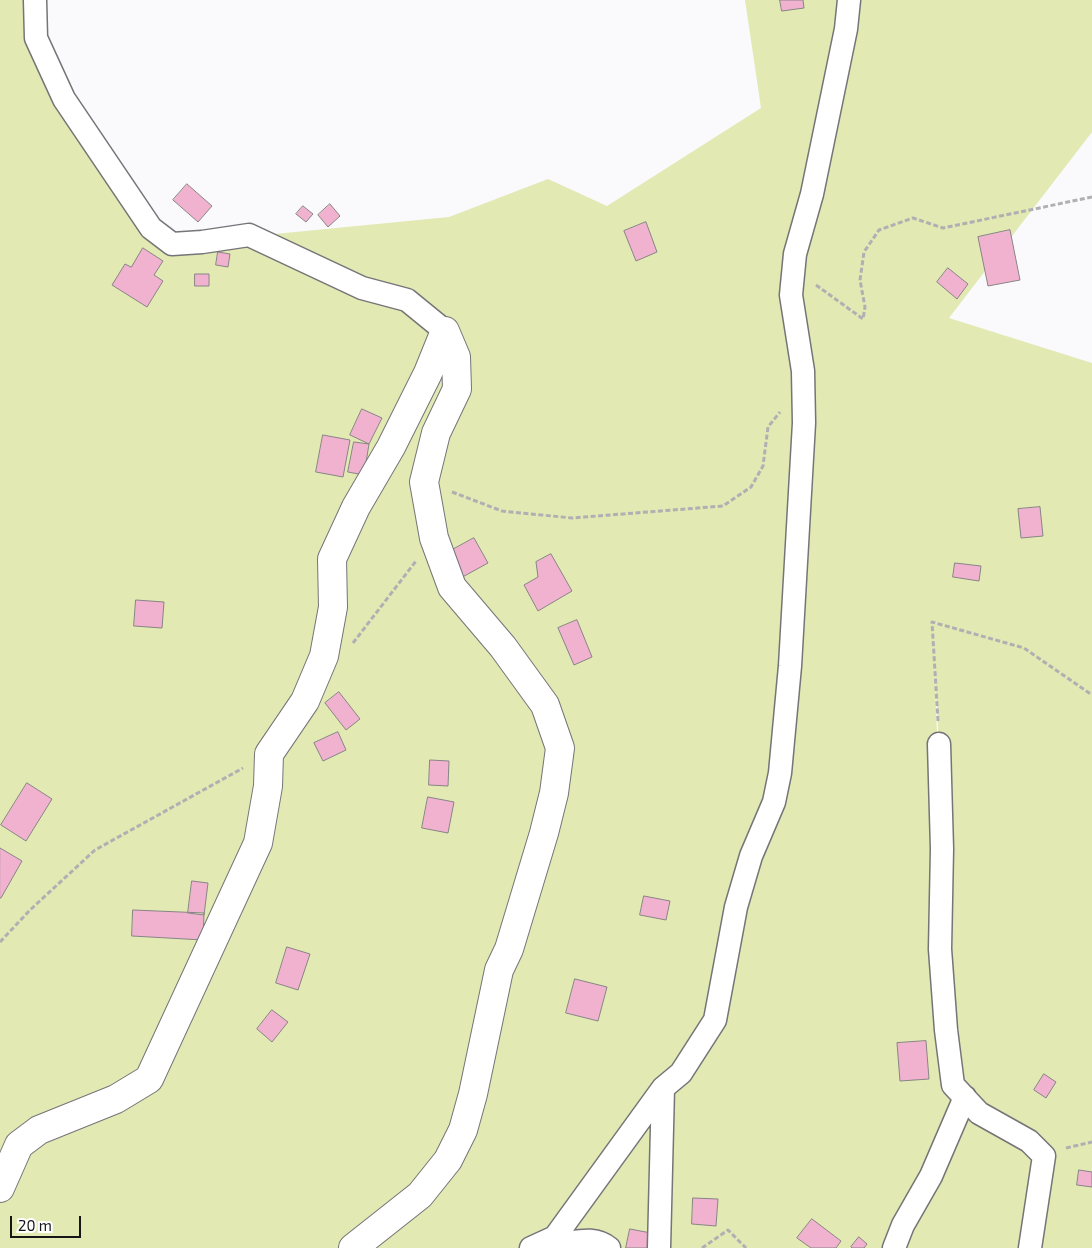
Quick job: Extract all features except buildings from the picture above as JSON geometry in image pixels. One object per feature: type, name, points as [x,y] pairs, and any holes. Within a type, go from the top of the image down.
[{"type":"street","points":[[35,0],[36,38],[64,99],[151,228],[172,244],[249,235],[362,288],[407,300],[445,331],[456,357],[457,389],[436,433],[424,482],[434,538],[452,587],[503,647],[545,706],[560,748],[554,793],[544,833],[509,949],[499,970],[477,1075],[463,1130],[448,1160],[420,1195],[353,1248]]},
{"type":"street","points":[[531,1248],[555,1237],[663,1088],[681,1072],[715,1020],[736,907],[751,856],[774,802],[780,774],[790,666],[804,422],[804,371],[791,295],[795,254],[812,194],[846,29],[849,0]]},
{"type":"street","points":[[0,1188],[19,1144],[39,1130],[116,1099],[148,1079],[258,843],[268,786],[269,754],[305,701],[324,656],[333,607],[332,558],[356,507],[391,447],[428,373],[445,331]]},
{"type":"street","points":[[939,744],[942,849],[940,949],[946,1030],[953,1085],[979,1113],[1029,1141],[1044,1156],[1030,1248]]},
{"type":"street","points":[[659,1248],[663,1088]]},
{"type":"street","points":[[894,1248],[903,1225],[931,1176],[964,1097]]},
{"type":"street","points":[[555,1237],[564,1243],[584,1240],[601,1241],[609,1248]]},
{"type":"path","points":[[795,254],[818,288],[863,319],[865,307],[860,280],[864,252],[879,230],[913,218],[943,228],[1092,196]]},
{"type":"path","points":[[424,482],[502,511],[572,518],[723,506],[751,487],[763,466],[768,427],[780,411]]},
{"type":"path","points":[[351,647],[434,538]]},
{"type":"path","points":[[939,744],[932,622],[1024,648],[1092,695]]},
{"type":"path","points":[[0,942],[30,910],[95,850],[269,754]]},
{"type":"path","points":[[1044,1156],[1080,1143],[1092,1142]]},
{"type":"path","points":[[702,1248],[728,1230],[746,1248]]},
{"type":"green space","points":[[0,0],[39,0],[36,38],[172,244],[449,217],[548,179],[607,206],[761,108],[745,0],[1092,0],[1092,132],[949,318],[1092,363],[1092,1248],[0,1248]],"holes":[[[934,664],[939,744],[940,804]]]}]
